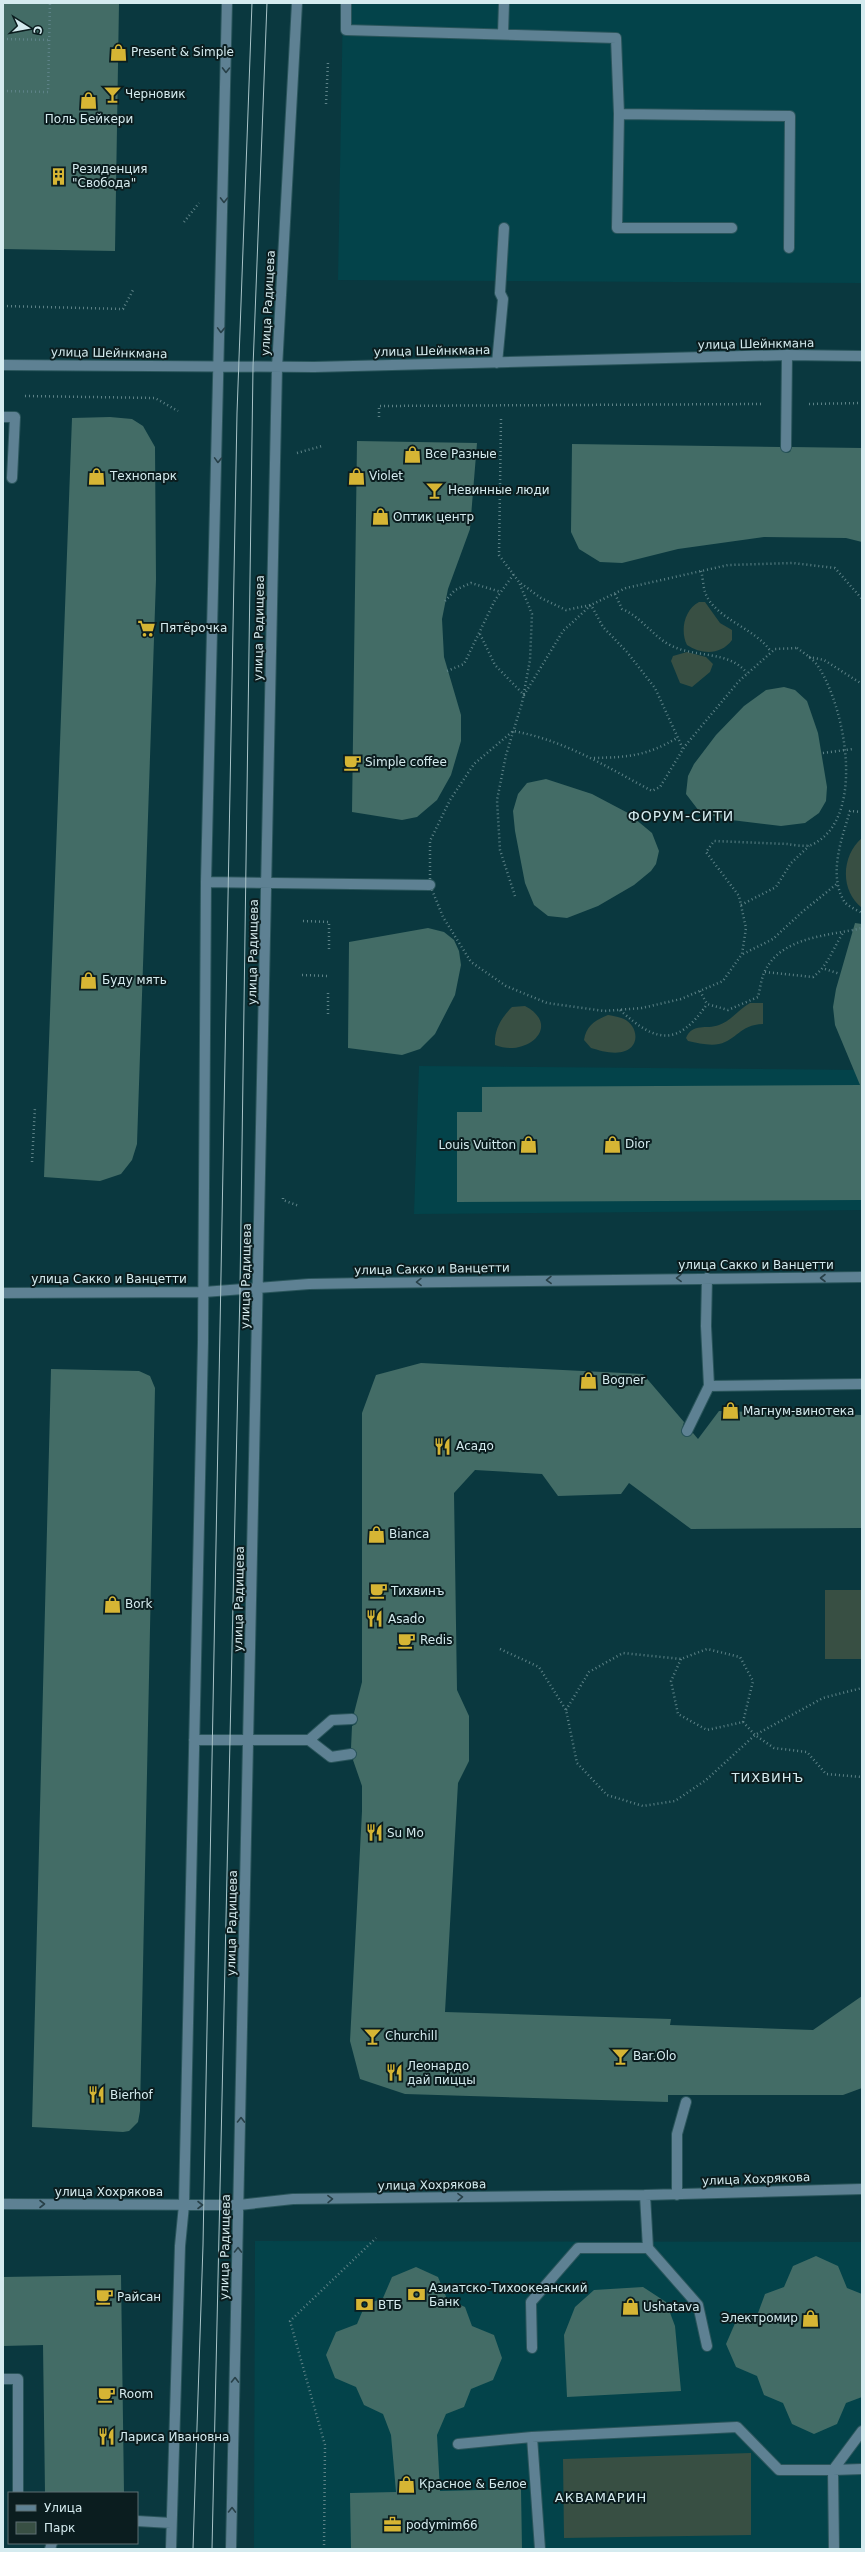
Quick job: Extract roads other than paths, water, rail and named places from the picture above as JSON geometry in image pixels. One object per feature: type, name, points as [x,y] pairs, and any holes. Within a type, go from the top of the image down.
[{"type":"street","points":[[171,2549],[180,2246],[184,2205],[204,1292],[206,882],[220,367],[227,3]]},
{"type":"street","name":"улица Радищева","points":[[231,2549],[259,1288],[277,368],[297,3]]},
{"type":"street","points":[[346,3],[346,30],[616,38],[619,114],[617,228],[732,228]]},
{"type":"street","points":[[503,34],[504,3]]},
{"type":"street","points":[[619,114],[790,116],[788,248]]},
{"type":"street","points":[[497,363],[503,299],[500,293],[504,228]]},
{"type":"street","points":[[786,447],[787,355]]},
{"type":"street","name":"улица Шейнкмана","points":[[3,365],[277,368],[787,355],[862,356]]},
{"type":"street","points":[[3,417],[15,417],[12,478]]},
{"type":"street","points":[[206,882],[430,885]]},
{"type":"street","points":[[686,1431],[709,1386],[706,1326],[707,1278]]},
{"type":"street","name":"улица Сакко и Ванцетти","points":[[3,1293],[204,1292],[316,1284],[707,1278],[862,1278]]},
{"type":"street","points":[[709,1386],[862,1384]]},
{"type":"street","points":[[309,1740],[332,1720],[352,1719]]},
{"type":"street","points":[[194,1740],[309,1740],[331,1757],[351,1754]]},
{"type":"street","points":[[677,2195],[677,2134],[686,2102]]},
{"type":"street","name":"улица Хохрякова","points":[[3,2204],[239,2205],[293,2199],[677,2195],[862,2189]]},
{"type":"street","points":[[645,2195],[648,2248],[698,2305],[707,2346]]},
{"type":"street","points":[[532,2348],[531,2302],[578,2248],[648,2248]]},
{"type":"street","points":[[3,2379],[18,2379],[18,2492]]},
{"type":"street","points":[[458,2444],[532,2437],[737,2427],[779,2470],[862,2469]]},
{"type":"street","points":[[834,2549],[834,2470],[862,2430]]},
{"type":"street","points":[[532,2437],[540,2549]]},
{"type":"street","points":[[138,2521],[171,2524]]},
{"type":"tram line","points":[[193,2549],[203,2245],[237,413],[252,3]]},
{"type":"tram line","points":[[212,2549],[240,1289],[253,367],[267,3]]},
{"type":"place","name":"Present & Simple","points":[[118,52]]},
{"type":"place","name":"Черновик","points":[[112,94]]},
{"type":"place","name":"Поль Бейкери","points":[[89,100]]},
{"type":"place","name":"Резиденция \"Свобода\"","points":[[59,176]]},
{"type":"place","name":"Все Разные","points":[[412,454]]},
{"type":"place","name":"Технопарк","points":[[97,476]]},
{"type":"place","name":"Violet","points":[[356,476]]},
{"type":"place","name":"Невинные люди","points":[[435,490]]},
{"type":"place","name":"Оптик центр","points":[[380,517]]},
{"type":"place","name":"Пятёрочка","points":[[147,628]]},
{"type":"place","name":"Simple coffee","points":[[352,762]]},
{"type":"place","name":"Буду мять","points":[[89,980]]},
{"type":"place","name":"Dior","points":[[612,1144]]},
{"type":"place","name":"Louis Vuitton","points":[[529,1145]]},
{"type":"place","name":"Bogner","points":[[589,1380]]},
{"type":"place","name":"Магнум-винотека","points":[[730,1411]]},
{"type":"place","name":"Асадо","points":[[443,1446]]},
{"type":"place","name":"Bianca","points":[[376,1534]]},
{"type":"place","name":"Тихвинъ","points":[[378,1591]]},
{"type":"place","name":"Bork","points":[[112,1604]]},
{"type":"place","name":"Asado","points":[[375,1619]]},
{"type":"place","name":"Redis","points":[[407,1640]]},
{"type":"place","name":"Su Mo","points":[[374,1833]]},
{"type":"place","name":"Churchill","points":[[372,2036]]},
{"type":"place","name":"Bar.Olo","points":[[620,2056]]},
{"type":"place","name":"Леонардо дай пиццы","points":[[394,2073]]},
{"type":"place","name":"Bierhof","points":[[97,2095]]},
{"type":"place","name":"Азиатско-Тихоокеанский Банк","points":[[416,2295]]},
{"type":"place","name":"Райсан","points":[[104,2297]]},
{"type":"place","name":"ВТБ","points":[[365,2305]]},
{"type":"place","name":"Ushatava","points":[[630,2307]]},
{"type":"place","name":"Электромир","points":[[811,2318]]},
{"type":"place","name":"Room","points":[[106,2394]]},
{"type":"place","name":"Лариса Ивановна","points":[[106,2437]]},
{"type":"place","name":"Красное & Белое","points":[[406,2484]]},
{"type":"place","name":"podymim66","points":[[393,2525]]},
{"type":"district","name":"ФОРУМ-СИТИ","points":[[681,816]]},
{"type":"district","name":"ТИХВИНЪ","points":[[768,1777]]},
{"type":"district","name":"АКВАМАРИН","points":[[601,2497]]}]
